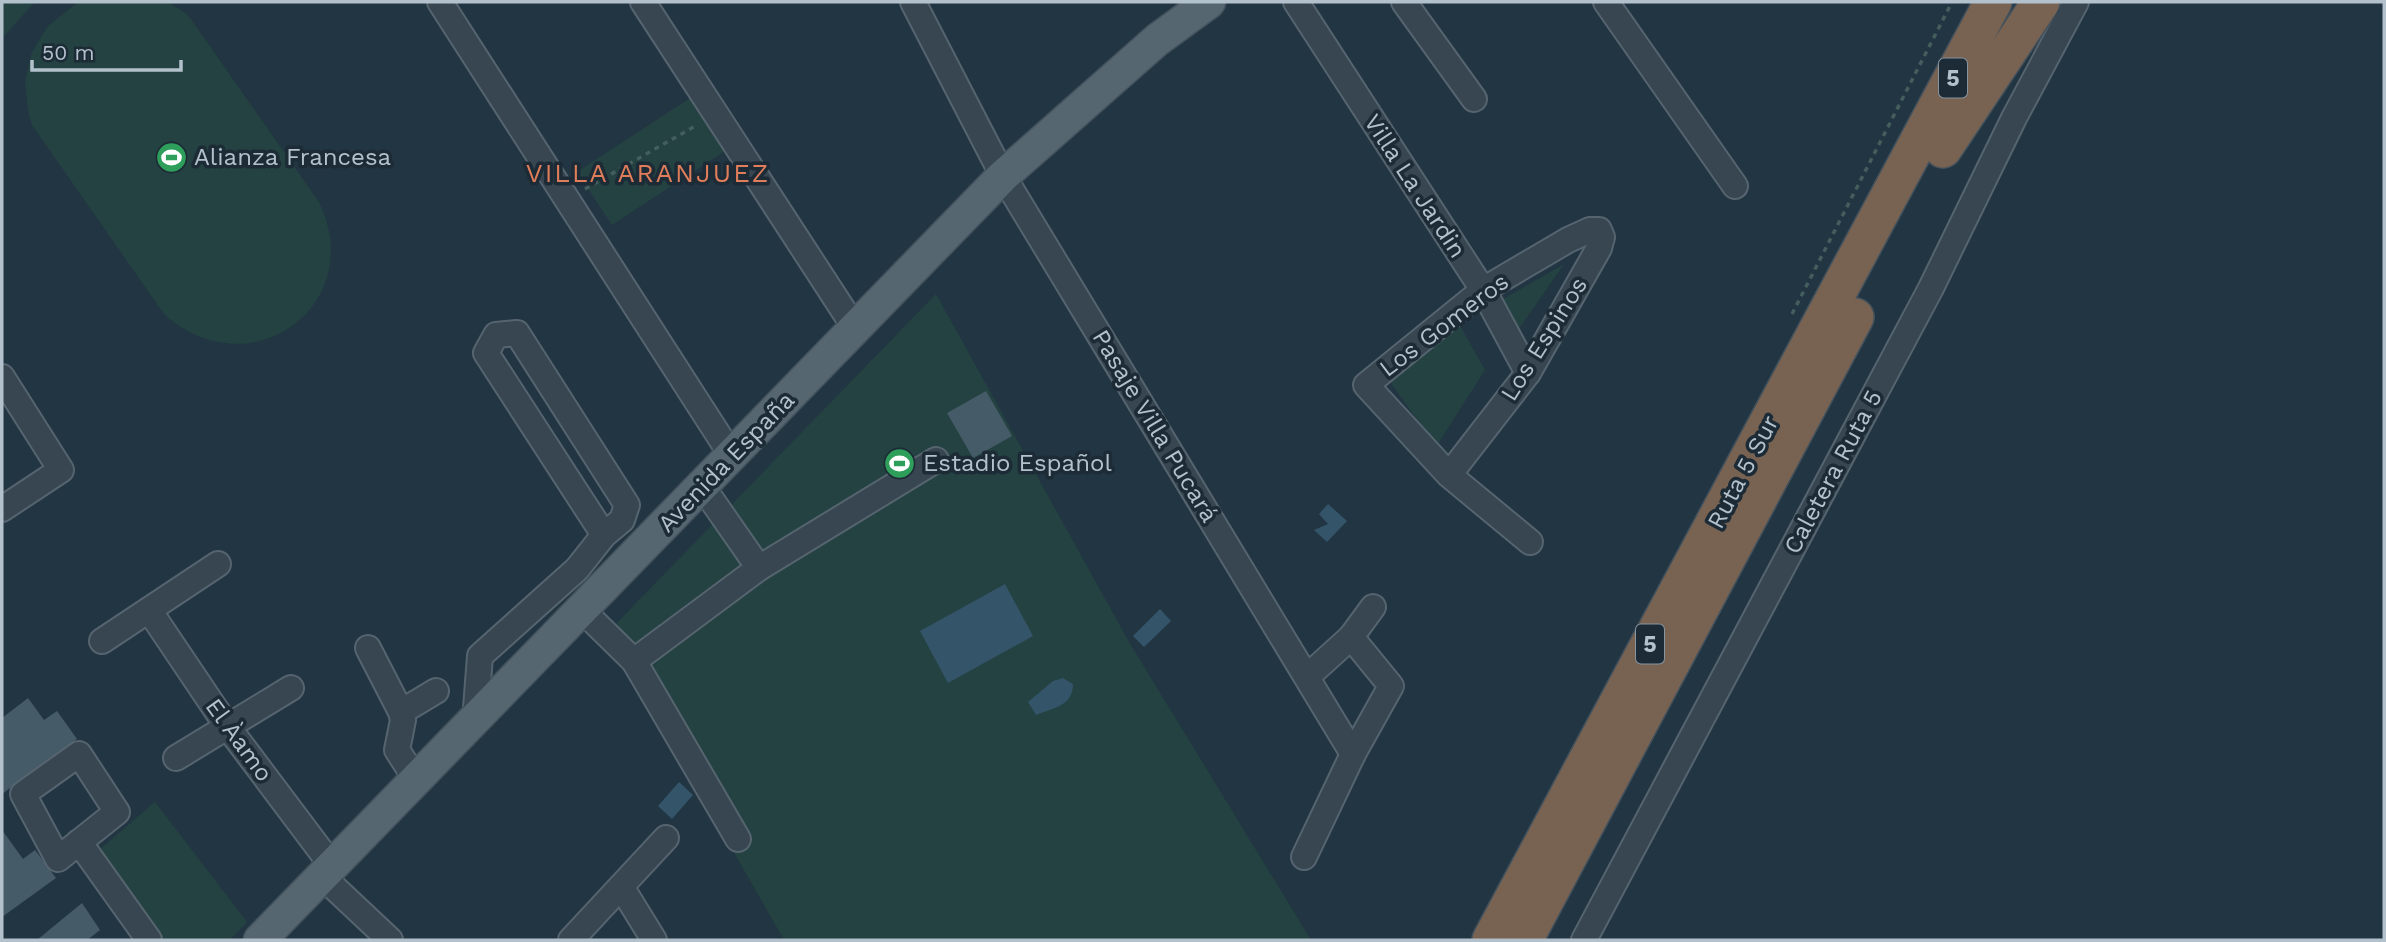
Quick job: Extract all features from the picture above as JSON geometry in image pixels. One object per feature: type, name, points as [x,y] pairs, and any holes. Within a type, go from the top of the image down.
[{"type":"highway","points":[[1928,152],[1975,2]]},
{"type":"highway","name":"Ruta 5 Sur","points":[[1524,940],[1928,152],[1993,2]]},
{"type":"highway","name":"Ruta 5 Sur","points":[[1491,940],[1928,152],[2020,2]]},
{"type":"highway","points":[[1928,152],[2041,2]]},
{"type":"main road","name":"Avenida España","points":[[260,940],[1003,176],[1157,40],[1209,2]]},
{"type":"street","points":[[440,2],[732,456]]},
{"type":"street","points":[[643,2],[855,328]]},
{"type":"street","name":"Pasaje Villa Pucará","points":[[914,2],[1003,176],[1353,754]]},
{"type":"street","name":"Villa La Jardin","points":[[1296,2],[1483,290],[1528,373]]},
{"type":"street","points":[[1404,2],[1474,99]]},
{"type":"street","points":[[1606,2],[1735,186]]},
{"type":"street","name":"Caletera Ruta 5","points":[[1584,940],[1931,288],[2003,142],[2077,2]]},
{"type":"street","name":"Los Gomeros","points":[[1449,475],[1366,385],[1483,290],[1568,240],[1590,230],[1598,230]]},
{"type":"street","name":"Los Espinos","points":[[1449,475],[1528,373],[1599,248],[1602,237],[1598,230]]},
{"type":"street","points":[[475,720],[480,656],[577,569],[627,511],[625,500],[517,333],[496,335],[486,353],[604,535]]},
{"type":"street","points":[[2,377],[61,470],[2,509]]},
{"type":"street","points":[[634,661],[759,568],[936,460]]},
{"type":"street","points":[[1449,475],[1530,542]]},
{"type":"street","points":[[702,486],[759,568]]},
{"type":"street","points":[[102,640],[218,564]]},
{"type":"street","points":[[1308,676],[1351,637],[1373,607]]},
{"type":"street","name":"El Àamo","points":[[149,610],[328,872],[390,940]]},
{"type":"street","points":[[582,610],[634,661],[738,839]]},
{"type":"street","points":[[1304,857],[1353,754],[1391,686],[1351,637]]},
{"type":"street","points":[[368,648],[401,712],[403,720],[397,750],[417,780]]},
{"type":"street","points":[[176,758],[291,688]]},
{"type":"street","points":[[401,712],[436,691]]},
{"type":"street","points":[[570,940],[622,888],[666,838]]},
{"type":"street","points":[[79,842],[149,940]]},
{"type":"street","points":[[622,888],[654,940]]},
{"type":"path","points":[[568,200],[612,172],[717,114]]},
{"type":"green space","points":[[2,2],[35,2],[2,38]]},
{"type":"green space","name":"Alianza Francesa","points":[[78,2],[168,2],[188,15],[319,202],[330,240],[328,274],[314,303],[292,326],[264,340],[231,344],[197,336],[164,314],[32,125],[25,81],[32,52],[48,26]]},
{"type":"green space","points":[[690,98],[725,151],[612,225],[577,172]]},
{"type":"green space","points":[[1564,264],[1507,346],[1486,309]]},
{"type":"green space","name":"Estadio Español","points":[[936,294],[1129,642],[1311,940],[784,940],[608,632]]},
{"type":"green space","points":[[1460,326],[1485,370],[1436,447],[1389,380]]},
{"type":"green space","points":[[155,802],[247,922],[230,940],[163,940],[98,851]]},
{"type":"water","points":[[1328,504],[1347,521],[1327,542],[1314,530],[1328,524],[1319,514]]},
{"type":"water","points":[[1005,584],[1033,636],[948,683],[920,631]]},
{"type":"water","points":[[1160,609],[1171,621],[1144,647],[1133,636]]},
{"type":"water","points":[[1063,678],[1073,684],[1070,697],[1061,705],[1036,715],[1028,702],[1053,681]]},
{"type":"water","points":[[679,782],[693,795],[672,819],[658,806]]},
{"type":"building","points":[[986,391],[1012,436],[973,458],[947,413]]},
{"type":"building","points":[[28,698],[44,720],[57,711],[77,739],[2,794],[2,718]]},
{"type":"building","points":[[2,830],[23,859],[35,850],[56,878],[2,917]]},
{"type":"building","points":[[82,903],[100,930],[87,940],[37,940]]},
{"type":"place","name":"Alianza Francesa","points":[[171,157]]},
{"type":"place","name":"Estadio Español","points":[[900,463]]},
{"type":"district","name":"VILLA ARANJUEZ","points":[[648,173]]}]
